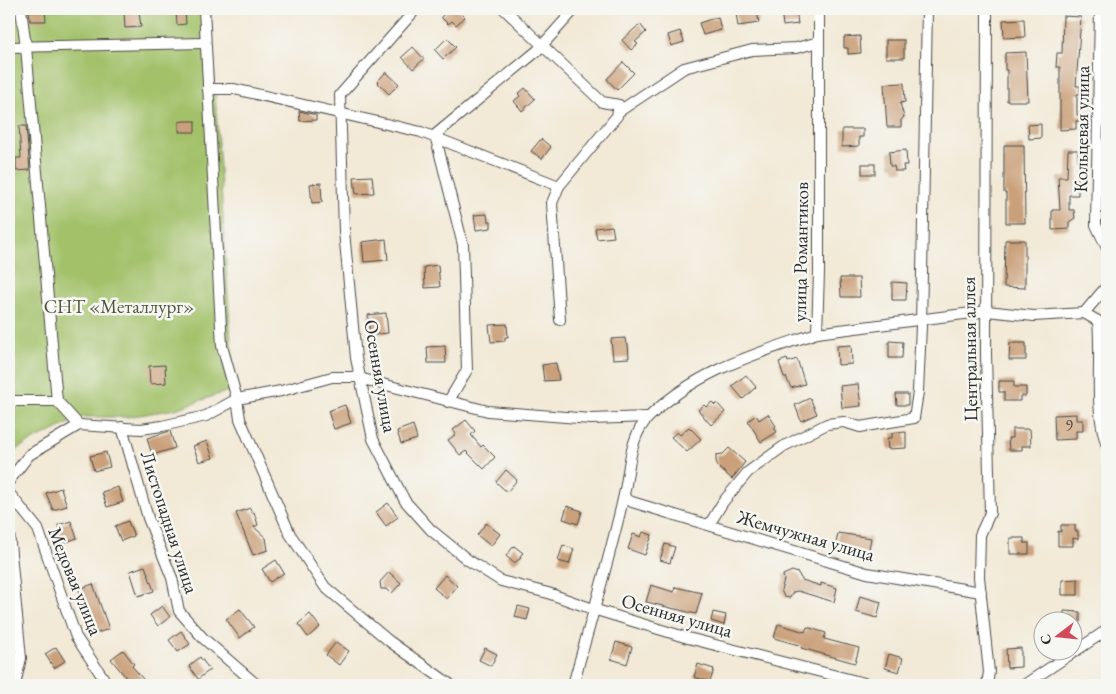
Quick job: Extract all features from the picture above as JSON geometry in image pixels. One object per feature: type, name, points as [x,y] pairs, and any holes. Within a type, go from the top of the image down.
[{"type":"street","points":[[21,9],[26,47],[57,402],[79,425]]},
{"type":"street","points":[[204,9],[222,346],[237,399],[240,419],[290,534],[325,587],[389,641],[451,685]]},
{"type":"street","name":"Осенняя улица","points":[[416,9],[340,95],[344,231],[356,358],[373,439],[405,502],[431,530],[468,560],[501,580],[548,593],[688,638],[872,685]]},
{"type":"street","points":[[504,9],[602,102],[619,105],[617,116],[559,186],[552,203],[560,320]]},
{"type":"street","points":[[448,402],[467,370],[463,245],[435,136],[542,44],[575,9]]},
{"type":"street","name":"улица Романтиков","points":[[648,417],[695,380],[738,360],[817,332],[819,272],[819,9]]},
{"type":"street","points":[[709,525],[724,502],[748,472],[784,446],[827,424],[844,422],[860,427],[914,418],[918,392],[921,320],[927,9]]},
{"type":"street","name":"Центральная аллея","points":[[987,685],[989,672],[979,577],[980,535],[990,513],[986,354],[988,9]]},
{"type":"street","name":"Кольцевая улица","points":[[1100,9],[1096,225],[1107,248]]},
{"type":"street","points":[[618,112],[684,68],[752,50],[796,48],[819,42]]},
{"type":"street","points":[[9,47],[205,43]]},
{"type":"street","points":[[208,89],[234,89],[340,115],[422,132],[559,186]]},
{"type":"street","points":[[1084,314],[1107,286]]},
{"type":"street","points":[[817,332],[986,311],[1034,316],[1084,314],[1098,321],[1100,345],[1098,383],[1107,446]]},
{"type":"street","points":[[9,481],[29,455],[79,425],[141,430],[206,416],[237,399],[281,391],[332,377],[361,379],[488,411],[591,419],[648,417]]},
{"type":"street","points":[[9,401],[57,402]]},
{"type":"street","points":[[573,685],[624,498],[630,458],[639,431],[648,417]]},
{"type":"street","name":"Листопадная улица","points":[[122,428],[148,518],[172,578],[179,611],[203,638],[257,685]]},
{"type":"street","name":"Медовая улица","points":[[9,492],[38,529],[76,636],[108,685]]},
{"type":"street","name":"Жемчужная улица","points":[[624,498],[867,573],[981,592]]},
{"type":"street","points":[[9,533],[21,658],[15,685]]},
{"type":"street","points":[[1024,685],[1107,630]]},
{"type":"green space","name":"СНТ «Металлург»","points":[[9,9],[211,9],[234,389],[176,409],[127,417],[82,417],[20,447],[9,460]]},
{"type":"building","points":[[176,9],[185,9],[186,24],[177,25]]},
{"type":"building","points":[[449,9],[457,9],[465,17],[456,25],[452,21],[448,24],[441,17]]},
{"type":"building","points":[[781,9],[796,9],[798,24],[783,26]]},
{"type":"building","points":[[29,10],[45,10],[46,21],[30,21]]},
{"type":"building","points":[[757,10],[759,23],[738,26],[736,13]]},
{"type":"building","points":[[139,12],[141,27],[125,28],[124,13]]},
{"type":"building","points":[[1063,16],[1081,17],[1076,86],[1080,86],[1080,94],[1077,94],[1077,115],[1091,117],[1091,120],[1076,121],[1076,129],[1060,130],[1060,67],[1056,67],[1057,53],[1062,53]]},
{"type":"building","points":[[718,17],[721,30],[703,35],[699,23]]},
{"type":"building","points":[[1024,19],[1025,37],[1004,38],[1003,20]]},
{"type":"building","points":[[640,24],[646,32],[635,42],[638,44],[631,50],[622,40]]},
{"type":"building","points":[[680,31],[684,42],[671,46],[668,35]]},
{"type":"building","points":[[860,36],[861,53],[848,54],[848,48],[844,48],[844,37]]},
{"type":"building","points":[[447,38],[456,47],[443,59],[435,50]]},
{"type":"building","points":[[886,40],[904,40],[904,58],[886,58]]},
{"type":"building","points":[[413,47],[424,59],[413,69],[402,57]]},
{"type":"building","points":[[1026,52],[1028,101],[1007,101],[1005,53]]},
{"type":"building","points":[[623,62],[634,73],[617,90],[607,79]]},
{"type":"building","points":[[386,72],[399,84],[389,94],[377,82]]},
{"type":"building","points":[[904,83],[905,102],[900,103],[904,117],[901,120],[901,127],[887,127],[884,84]]},
{"type":"building","points":[[525,88],[535,99],[522,111],[514,101]]},
{"type":"building","points":[[299,111],[316,115],[316,120],[300,121]]},
{"type":"building","points":[[195,121],[195,132],[179,132],[179,122]]},
{"type":"building","points":[[1041,124],[1041,138],[1029,139],[1028,125]]},
{"type":"building","points":[[19,126],[26,126],[30,170],[16,171],[16,158],[21,158]]},
{"type":"building","points":[[842,129],[863,129],[863,137],[859,137],[859,146],[842,147]]},
{"type":"building","points":[[541,139],[551,147],[542,159],[531,151]]},
{"type":"building","points":[[1004,145],[1024,145],[1025,223],[1006,223]]},
{"type":"building","points":[[906,150],[907,165],[903,165],[904,171],[895,171],[894,166],[890,166],[889,152]]},
{"type":"building","points":[[1068,150],[1078,150],[1078,195],[1069,195],[1069,210],[1074,210],[1075,218],[1069,222],[1069,229],[1052,230],[1052,210],[1060,210],[1058,177],[1067,177]]},
{"type":"building","points":[[862,164],[875,164],[875,174],[862,174]]},
{"type":"building","points":[[372,176],[374,193],[356,194],[354,177]]},
{"type":"building","points":[[321,183],[322,202],[312,203],[310,184]]},
{"type":"building","points":[[487,214],[488,221],[491,221],[491,228],[476,230],[474,215]]},
{"type":"building","points":[[612,226],[614,237],[597,239],[595,228]]},
{"type":"building","points":[[386,239],[388,260],[364,262],[362,242]]},
{"type":"building","points":[[1005,240],[1025,240],[1025,288],[1004,287]]},
{"type":"building","points":[[438,265],[440,287],[425,288],[424,267]]},
{"type":"building","points":[[840,278],[859,278],[860,297],[841,297]]},
{"type":"building","points":[[892,282],[907,283],[906,300],[892,300]]},
{"type":"building","points":[[386,313],[388,333],[370,335],[368,315]]},
{"type":"building","points":[[507,324],[508,337],[505,337],[505,341],[491,342],[489,325]]},
{"type":"building","points":[[625,338],[626,344],[628,344],[629,358],[613,359],[611,339]]},
{"type":"building","points":[[889,341],[903,342],[902,358],[889,358]]},
{"type":"building","points":[[1010,343],[1026,343],[1026,360],[1009,360]]},
{"type":"building","points":[[851,345],[852,364],[838,365],[837,346]]},
{"type":"building","points":[[445,346],[446,363],[428,363],[427,347]]},
{"type":"building","points":[[787,359],[788,362],[797,359],[805,384],[791,388],[786,377],[784,377],[779,362]]},
{"type":"building","points":[[556,363],[559,380],[544,381],[542,365]]},
{"type":"building","points":[[165,365],[166,383],[150,384],[149,366]]},
{"type":"building","points":[[746,375],[756,387],[743,399],[732,386]]},
{"type":"building","points":[[999,381],[1014,381],[1014,387],[1026,387],[1026,396],[1020,396],[1020,401],[1004,401],[1004,392],[999,392]]},
{"type":"building","points":[[858,384],[861,406],[842,408],[840,386]]},
{"type":"building","points":[[896,394],[908,394],[908,405],[897,405]]},
{"type":"building","points":[[810,398],[817,414],[801,421],[795,405]]},
{"type":"building","points":[[712,402],[715,405],[717,403],[725,412],[711,425],[698,410]]},
{"type":"building","points":[[345,405],[351,423],[334,429],[328,411]]},
{"type":"building","points":[[768,414],[776,426],[774,428],[777,432],[761,442],[748,421],[756,415],[759,420]]},
{"type":"building","points":[[1076,414],[1076,420],[1083,420],[1083,431],[1076,431],[1076,439],[1055,440],[1054,415]]},
{"type":"building","points":[[466,420],[475,431],[471,435],[481,447],[483,445],[495,457],[484,469],[466,451],[460,455],[448,440],[456,434],[453,430]]},
{"type":"building","points":[[413,425],[417,439],[401,444],[397,431]]},
{"type":"building","points":[[689,427],[701,439],[687,452],[671,437],[677,432],[680,435]]},
{"type":"building","points":[[1012,429],[1030,429],[1031,446],[1022,446],[1022,450],[1009,450],[1008,438],[1012,438]]},
{"type":"building","points":[[170,431],[175,448],[152,455],[147,438]]},
{"type":"building","points":[[906,432],[906,448],[888,449],[887,438],[892,438],[892,433]]},
{"type":"building","points":[[207,441],[213,458],[199,462],[193,446]]},
{"type":"building","points":[[729,448],[745,462],[732,479],[718,467],[716,461],[716,455],[723,454]]},
{"type":"building","points":[[106,452],[110,467],[94,471],[90,456]]},
{"type":"building","points":[[506,470],[517,480],[507,492],[496,482]]},
{"type":"building","points":[[118,487],[123,502],[107,507],[102,492]]},
{"type":"building","points":[[61,488],[67,506],[53,510],[46,493]]},
{"type":"building","points":[[388,503],[398,517],[386,526],[376,512]]},
{"type":"building","points":[[567,506],[582,511],[578,524],[563,519]]},
{"type":"building","points":[[250,508],[252,513],[254,512],[258,525],[254,527],[266,538],[268,550],[253,555],[236,513]]},
{"type":"building","points":[[71,521],[77,538],[63,543],[58,525]]},
{"type":"building","points":[[128,521],[134,536],[121,541],[115,526]]},
{"type":"building","points":[[486,523],[500,534],[491,546],[477,535]]},
{"type":"building","points":[[1061,525],[1075,525],[1075,531],[1078,531],[1078,539],[1073,538],[1073,546],[1058,546],[1058,531],[1061,532]]},
{"type":"building","points":[[643,532],[652,535],[645,555],[628,549],[633,534],[641,537]]},
{"type":"building","points":[[838,533],[871,538],[868,554],[835,549]]},
{"type":"building","points":[[1010,538],[1024,538],[1024,543],[1029,543],[1029,554],[1010,554]]},
{"type":"building","points":[[665,544],[675,547],[670,563],[660,560]]},
{"type":"building","points":[[563,545],[574,549],[569,564],[558,561]]},
{"type":"building","points":[[514,546],[523,553],[520,556],[521,558],[514,563],[506,556]]},
{"type":"building","points":[[276,560],[284,573],[270,582],[262,569]]},
{"type":"building","points":[[145,566],[154,591],[138,596],[130,571]]},
{"type":"building","points":[[792,571],[798,573],[802,580],[821,586],[821,583],[837,588],[834,602],[798,591],[793,592],[790,598],[784,597],[781,590],[784,580],[783,575]]},
{"type":"building","points":[[389,572],[401,583],[391,594],[386,589],[381,589],[380,582]]},
{"type":"building","points":[[445,575],[457,586],[447,599],[434,588]]},
{"type":"building","points":[[1078,579],[1078,595],[1062,595],[1062,580]]},
{"type":"building","points":[[93,584],[109,629],[94,634],[79,589]]},
{"type":"building","points":[[651,585],[674,592],[675,587],[702,593],[696,614],[646,602]]},
{"type":"building","points":[[860,596],[881,602],[877,618],[856,612]]},
{"type":"building","points":[[162,606],[170,617],[158,626],[150,615]]},
{"type":"building","points":[[518,606],[530,609],[527,620],[515,617]]},
{"type":"building","points":[[240,609],[254,627],[240,638],[226,619]]},
{"type":"building","points":[[713,612],[726,615],[724,625],[711,621]]},
{"type":"building","points":[[310,614],[320,627],[308,637],[298,624]]},
{"type":"building","points":[[778,624],[805,632],[807,627],[826,633],[824,639],[859,648],[855,663],[801,648],[802,646],[774,638]]},
{"type":"building","points":[[181,631],[190,644],[178,652],[169,640]]},
{"type":"building","points":[[336,642],[349,651],[339,665],[326,655]]},
{"type":"building","points":[[616,642],[632,647],[627,664],[611,659]]},
{"type":"building","points":[[56,647],[65,661],[54,668],[45,654]]},
{"type":"building","points":[[485,648],[497,654],[491,666],[479,660]]},
{"type":"building","points":[[1021,648],[1021,667],[1007,668],[1006,649]]},
{"type":"building","points":[[123,650],[134,664],[132,666],[148,685],[132,685],[111,659]]},
{"type":"building","points":[[889,654],[903,658],[899,672],[885,668]]},
{"type":"building","points":[[200,657],[210,670],[198,679],[189,666]]},
{"type":"building","points":[[698,664],[714,669],[710,682],[694,677]]}]
